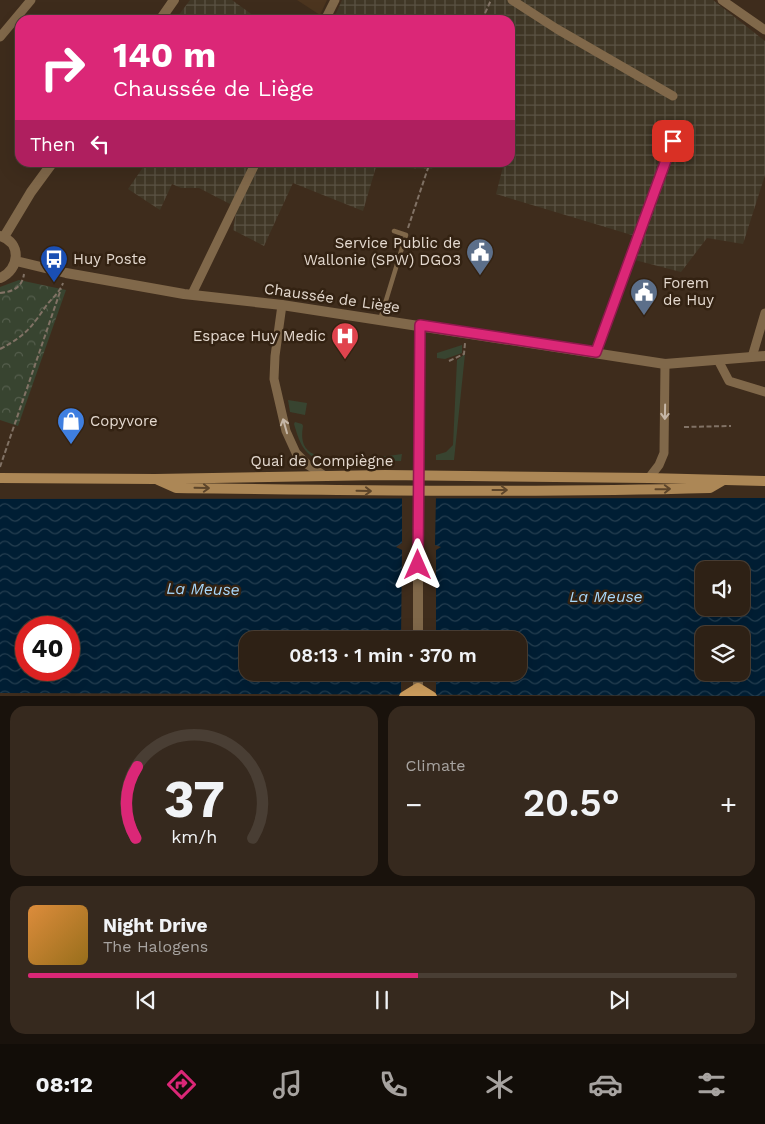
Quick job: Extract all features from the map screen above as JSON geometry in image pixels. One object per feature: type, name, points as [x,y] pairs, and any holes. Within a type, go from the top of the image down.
[{"type":"main road","name":"Quai de Compiègne","points":[[0,478],[155,479],[325,476],[765,480]]},
{"type":"main road","points":[[155,479],[176,488],[393,491],[613,491],[710,488],[724,480]]},
{"type":"main road","points":[[405,696],[418,693],[432,696]]},
{"type":"street","points":[[18,15],[31,0]]},
{"type":"street","points":[[164,15],[174,0]]},
{"type":"street","points":[[328,15],[335,0]]},
{"type":"street","points":[[512,0],[557,29],[673,96]]},
{"type":"street","points":[[722,0],[765,30]]},
{"type":"street","points":[[0,37],[15,19]]},
{"type":"street","points":[[0,278],[10,272],[16,260],[14,247],[10,241],[2,236],[49,167]]},
{"type":"street","points":[[192,294],[254,167]]},
{"type":"street","name":"Chaussée de Liège","points":[[16,260],[66,273],[192,294],[420,325],[665,364],[765,356]]},
{"type":"street","points":[[282,305],[274,379],[286,431],[296,453],[308,465],[325,476]]},
{"type":"street","points":[[752,357],[765,313]]},
{"type":"street","points":[[418,631],[420,325]]},
{"type":"street","points":[[718,360],[729,381],[765,392]]},
{"type":"street","points":[[649,478],[659,465],[664,453],[665,364]]},
{"type":"lane","points":[[596,352],[673,141]]},
{"type":"lane","points":[[380,320],[406,235],[394,231]]},
{"type":"path","points":[[484,15],[491,0]]},
{"type":"path","points":[[406,235],[428,167]]},
{"type":"path","points":[[0,467],[66,273]]},
{"type":"path","points":[[0,293],[19,286],[24,274]]},
{"type":"path","points":[[0,348],[25,334],[37,322],[47,305],[61,289]]},
{"type":"path","points":[[449,361],[464,354],[465,341]]},
{"type":"path","points":[[684,427],[731,426]]},
{"type":"shaded area","points":[[190,0],[232,0],[253,15],[179,15]]},
{"type":"shaded area","points":[[297,0],[327,0],[320,15]]},
{"type":"shaded area","points":[[342,0],[713,0],[765,41],[765,175],[743,244],[707,238],[681,272],[627,258],[635,236],[496,194],[503,167],[515,167],[515,115],[517,106],[515,105],[515,15],[335,15]]},
{"type":"shaded area","points":[[143,167],[376,167],[363,211],[293,183],[264,246],[233,230],[237,206],[199,188],[181,188],[172,184],[160,210],[128,189]]},
{"type":"shaded area","points":[[376,167],[433,167],[432,169]]},
{"type":"green space","points":[[19,280],[66,290],[18,426],[0,420],[0,287]]},
{"type":"green space","points":[[462,345],[462,353],[445,359],[437,358],[437,353]]},
{"type":"green space","points":[[465,354],[454,460],[436,460],[436,455],[446,452],[453,445],[457,360]]},
{"type":"green space","points":[[288,400],[307,403],[305,415],[290,412]]},
{"type":"green space","points":[[295,422],[302,424],[304,445],[314,454],[347,458],[402,454],[401,461],[319,460],[305,450],[294,424]]},
{"type":"water","name":"La Meuse","points":[[765,498],[765,696],[0,693],[0,499]]},
{"type":"pier","points":[[402,497],[436,497],[435,545],[441,547],[436,550],[436,631],[401,631],[402,550],[396,547],[402,543]]},
{"type":"pier","points":[[401,681],[436,681],[436,696],[401,696]]},
{"type":"place","name":"Service Public de Wallonie (SPW) DGO3","points":[[480,276]]},
{"type":"place","name":"Huy Poste","points":[[54,283]]},
{"type":"place","name":"Forem de Huy","points":[[644,316]]},
{"type":"place","name":"Espace Huy Medic","points":[[345,360]]},
{"type":"place","name":"Copyvore","points":[[71,445]]},
{"type":"route","points":[[418,565],[420,325],[596,352],[673,141]]}]
